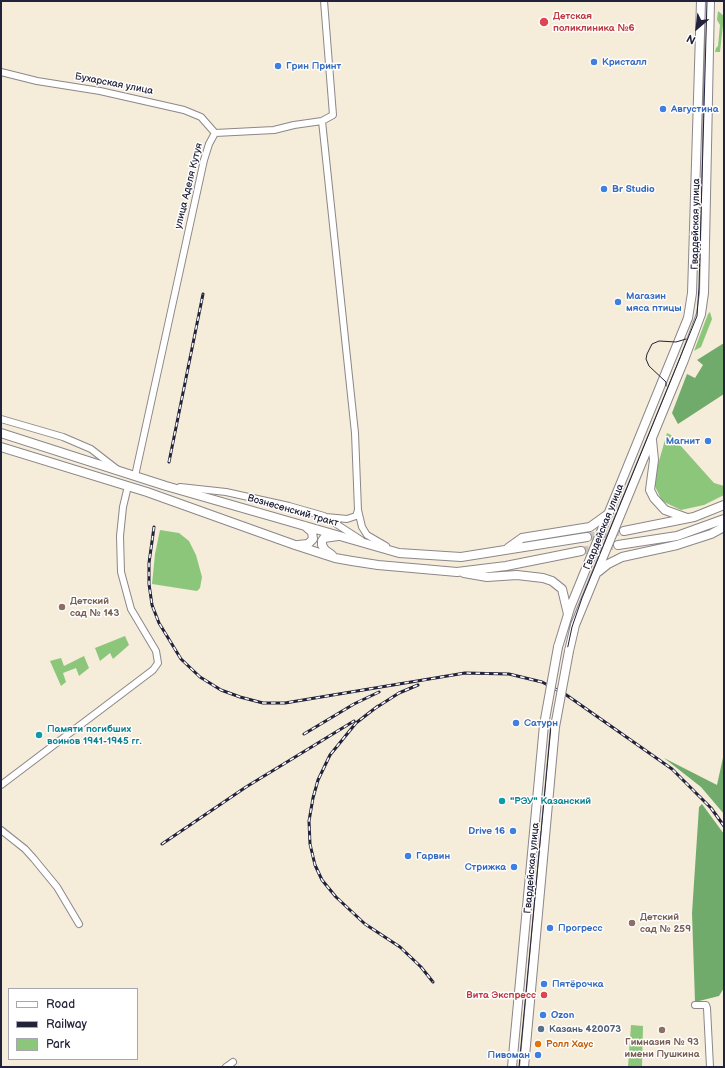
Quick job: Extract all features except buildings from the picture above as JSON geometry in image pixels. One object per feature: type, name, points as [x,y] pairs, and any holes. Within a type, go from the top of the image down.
[{"type":"main road","name":"Гвардейская улица","points":[[512,1067],[544,725],[558,647],[568,615],[688,318],[692,292],[701,1]]},
{"type":"main road","name":"Гвардейская улица","points":[[524,1067],[555,727],[575,625],[684,360],[701,314],[704,293],[710,1]]},
{"type":"main road","points":[[694,222],[705,222]]},
{"type":"main road","name":"Вознесенский тракт","points":[[1,433],[166,486],[293,521],[399,553],[461,557],[587,537]]},
{"type":"main road","points":[[652,437],[654,460],[650,480],[652,494],[666,510],[687,518]]},
{"type":"main road","points":[[1,447],[128,486],[335,558],[378,565],[457,572],[476,576],[517,575],[543,578],[552,581],[562,589],[568,615]]},
{"type":"main road","points":[[624,531],[687,518],[724,504]]},
{"type":"main road","points":[[506,550],[522,538],[590,527],[609,514]]},
{"type":"main road","points":[[618,545],[677,536],[724,519]]},
{"type":"main road","points":[[293,521],[309,528],[314,536],[308,544],[295,545]]},
{"type":"main road","points":[[597,573],[608,564],[622,557],[677,545],[711,534],[724,527]]},
{"type":"main road","points":[[335,558],[325,550],[322,545],[322,541],[324,538],[331,536],[343,536]]},
{"type":"main road","points":[[457,572],[506,566],[581,551]]},
{"type":"main road","points":[[528,892],[540,893]]},
{"type":"street","points":[[216,133],[274,130],[294,125],[322,121],[333,115],[334,112],[324,1]]},
{"type":"street","name":"Бухарская улица","points":[[1,72],[172,107],[201,117],[216,133]]},
{"type":"street","points":[[322,121],[355,433],[358,510],[362,527],[367,535],[399,553]]},
{"type":"street","name":"улица Аделя Кутуя","points":[[135,476],[204,160],[209,144],[216,133]]},
{"type":"street","points":[[1,419],[63,437],[91,449],[119,471]]},
{"type":"street","points":[[1,785],[153,670],[158,663],[156,651],[142,630],[131,609],[121,572],[120,536],[122,507],[128,486]]},
{"type":"street","points":[[166,486],[226,492],[324,516],[347,519],[356,516],[358,510]]},
{"type":"street","points":[[324,516],[369,545]]},
{"type":"street","points":[[1,830],[25,849],[34,859],[57,887],[79,924]]},
{"type":"street","points":[[695,1005],[706,1005],[707,1008],[710,1067]]},
{"type":"street","points":[[226,1067],[233,1062]]},
{"type":"green space","points":[[718,11],[724,16],[720,52],[715,52],[718,46],[720,25],[717,20]]},
{"type":"green space","points":[[710,312],[712,319],[701,347],[694,351],[708,314]]},
{"type":"green space","points":[[724,343],[724,394],[678,424],[672,413],[687,374],[695,378],[703,365],[697,360]]},
{"type":"green space","points":[[667,433],[671,435],[714,483],[724,486],[724,495],[704,505],[681,510],[662,501],[653,482]]},
{"type":"green space","points":[[160,530],[179,533],[189,541],[196,555],[202,577],[200,588],[197,591],[152,584],[155,554]]},
{"type":"green space","points":[[125,636],[129,645],[113,659],[110,653],[100,661],[95,648]]},
{"type":"green space","points":[[84,656],[89,668],[79,676],[76,668],[63,673],[66,682],[61,686],[50,661],[61,658],[64,666]]},
{"type":"green space","points":[[724,753],[724,814],[701,787],[664,758],[717,785]]},
{"type":"green space","points":[[702,804],[724,834],[724,988],[719,996],[695,1002],[692,913],[699,807]]},
{"type":"green space","points":[[631,1025],[643,1026],[642,1067],[628,1067]]},
{"type":"tunnel","points":[[587,537],[624,531]]},
{"type":"tunnel","points":[[581,551],[618,545]]},
{"type":"tram line","points":[[519,1067],[551,726],[572,627],[582,598],[697,316],[707,1]]},
{"type":"tram line","points":[[666,386],[666,382],[649,366],[646,359],[647,354],[652,344],[659,341],[676,342],[686,339]]},
{"type":"railway","points":[[169,462],[203,294]]},
{"type":"railway","points":[[154,527],[149,563],[149,584],[152,605],[159,623],[181,659],[200,677],[221,690],[263,703],[285,703],[465,673],[509,674],[542,682],[565,694],[672,769],[711,808],[724,826]]},
{"type":"railway","points":[[374,709],[399,693],[418,685]]},
{"type":"railway","points":[[304,734],[354,704],[379,692]]},
{"type":"railway","points":[[378,706],[356,723],[330,755],[318,780],[313,798],[309,821],[310,844],[315,865],[322,880],[336,897],[365,924],[400,947],[421,967],[433,982]]},
{"type":"railway","points":[[162,844],[246,787],[354,721]]},
{"type":"place","name":"Детская поликлиника №6","points":[[544,22]]},
{"type":"place","name":"Кристалл","points":[[594,62]]},
{"type":"place","name":"Грин Принт","points":[[278,66]]},
{"type":"place","name":"Августина","points":[[663,109]]},
{"type":"place","name":"Br Studio","points":[[604,189]]},
{"type":"place","name":"Магазин мяса птицы","points":[[618,302]]},
{"type":"place","name":"Магнит","points":[[708,441]]},
{"type":"place","name":"Детский сад № 143","points":[[62,607]]},
{"type":"place","name":"Сатурн","points":[[516,723]]},
{"type":"place","name":"Памяти погибших воинов 1941-1945 гг.","points":[[39,735]]},
{"type":"place","name":"\"РЭУ\" Казанский","points":[[502,801]]},
{"type":"place","name":"Drive 16","points":[[513,831]]},
{"type":"place","name":"Гарвин","points":[[408,856]]},
{"type":"place","name":"Стрижка","points":[[514,867]]},
{"type":"place","name":"Детский сад № 259","points":[[632,923]]},
{"type":"place","name":"Прогресс","points":[[550,928]]},
{"type":"place","name":"Пятёрочка","points":[[544,984]]},
{"type":"place","name":"Вита Экспресс","points":[[544,995]]},
{"type":"place","name":"Ozon","points":[[543,1015]]},
{"type":"place","name":"Казань 420073","points":[[541,1029]]},
{"type":"place","name":"Гимназия № 93 имени Пушкина","points":[[662,1030]]},
{"type":"place","name":"Ролл Хаус","points":[[538,1044]]},
{"type":"place","name":"Пивоман","points":[[538,1055]]}]
